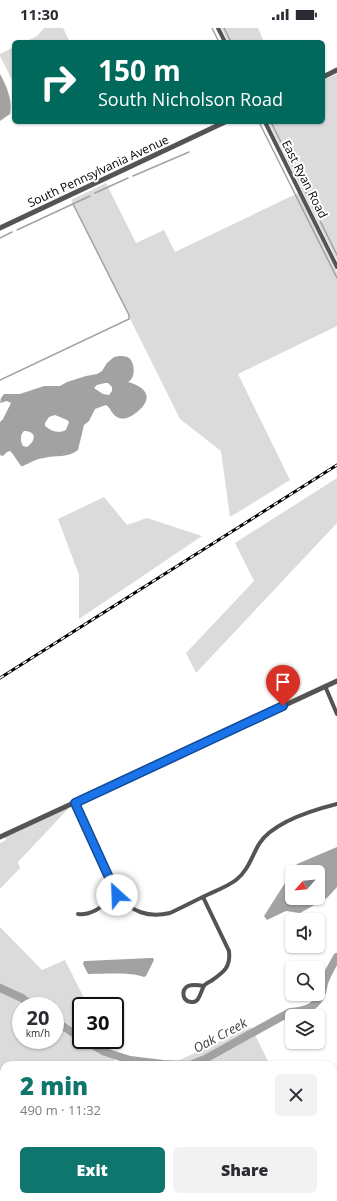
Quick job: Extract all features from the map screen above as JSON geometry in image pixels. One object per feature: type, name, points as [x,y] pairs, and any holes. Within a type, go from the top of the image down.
[{"type":"street","points":[[218,28],[224,40]]},
{"type":"street","points":[[325,76],[337,70]]},
{"type":"street","name":"South Pennsylvania Avenue","points":[[0,228],[221,124]]},
{"type":"street","name":"East Ryan Road","points":[[266,124],[337,266]]},
{"type":"street","points":[[0,837],[337,681]]},
{"type":"street","points":[[325,686],[337,714]]},
{"type":"street","points":[[75,803],[117,895],[128,905],[142,913],[160,915],[170,913],[228,885],[237,879],[245,871],[260,844],[270,832],[286,822],[312,811],[337,804]]},
{"type":"street","points":[[78,914],[94,911],[117,895]]},
{"type":"street","points":[[203,897],[229,951],[230,958],[225,970],[204,986],[200,997],[197,1000],[189,1002],[183,996],[186,988],[189,986],[204,986]]},
{"type":"shaded area","points":[[44,28],[63,28],[69,40],[29,40],[37,36]]},
{"type":"shaded area","points":[[221,28],[258,28],[263,40],[227,40]]},
{"type":"shaded area","points":[[12,48],[12,80],[0,56],[0,54]]},
{"type":"shaded area","points":[[0,74],[5,83],[11,103],[11,109],[10,114],[0,121]]},
{"type":"shaded area","points":[[337,74],[337,261],[269,124],[325,124],[325,79]]},
{"type":"shaded area","points":[[106,183],[136,243],[164,230],[175,252],[298,193],[337,272],[337,326],[238,374],[290,480],[230,517],[221,451],[180,419],[71,200]]},
{"type":"shaded area","points":[[125,356],[131,360],[134,370],[131,380],[128,382],[140,387],[146,394],[147,398],[145,403],[137,412],[129,417],[119,418],[114,415],[106,405],[95,409],[89,421],[84,425],[78,450],[74,453],[35,460],[23,466],[21,466],[10,451],[3,456],[0,455],[0,422],[11,403],[7,401],[0,403],[4,394],[20,394],[44,386],[60,386],[67,382],[97,374],[102,371],[107,363],[114,357]],"holes":[[[108,383],[112,387],[112,391],[109,395],[103,394],[94,388],[97,385]],[[55,415],[67,420],[69,422],[66,430],[57,432],[47,428],[45,423],[49,417]],[[24,431],[28,431],[33,434],[34,437],[30,445],[27,447],[23,446],[21,442],[21,436]]]},
{"type":"shaded area","points":[[337,478],[337,523],[196,673],[186,653],[254,581],[235,543]]},
{"type":"shaded area","points":[[104,497],[127,525],[147,518],[202,536],[79,619],[79,575],[58,519]]},
{"type":"shaded area","points":[[67,806],[68,809],[18,862],[20,868],[0,889],[0,843],[6,840],[4,835]]},
{"type":"shaded area","points":[[337,847],[337,887],[325,899],[325,865],[296,865]]},
{"type":"shaded area","points":[[285,883],[285,905],[314,905],[300,913],[286,911],[267,920],[264,916]]},
{"type":"shaded area","points":[[0,927],[42,970],[65,960],[84,997],[72,997],[72,1049],[109,1049],[115,1061],[0,1061]]},
{"type":"shaded area","points":[[153,958],[154,960],[146,976],[144,977],[125,974],[88,974],[83,964],[84,961]]},
{"type":"shaded area","points":[[251,1027],[268,1061],[178,1061]]},
{"type":"waterway","points":[[212,28],[218,40]]},
{"type":"waterway","points":[[224,28],[230,40]]},
{"type":"waterway","points":[[260,124],[337,278]]},
{"type":"waterway","points":[[272,124],[337,255]]},
{"type":"waterway","points":[[133,176],[189,152]]},
{"type":"waterway","points":[[95,193],[128,178]]},
{"type":"waterway","points":[[17,230],[90,196]]},
{"type":"waterway","points":[[0,380],[129,319],[129,315],[73,204]]},
{"type":"waterway","points":[[0,238],[12,232]]},
{"type":"waterway","name":"Oak Creek","points":[[200,1061],[290,1012],[304,1010],[312,1006],[321,995],[325,980],[337,957]]},
{"type":"waterway","name":"Oak Creek","points":[[0,988],[20,997]]},
{"type":"waterway","name":"Oak Creek","points":[[64,1027],[72,1032]]},
{"type":"waterway","name":"Oak Creek","points":[[100,1049],[130,1060],[138,1061]]},
{"type":"railway","points":[[0,678],[337,465]]},
{"type":"route","points":[[117,895],[75,803],[283,706]]}]
